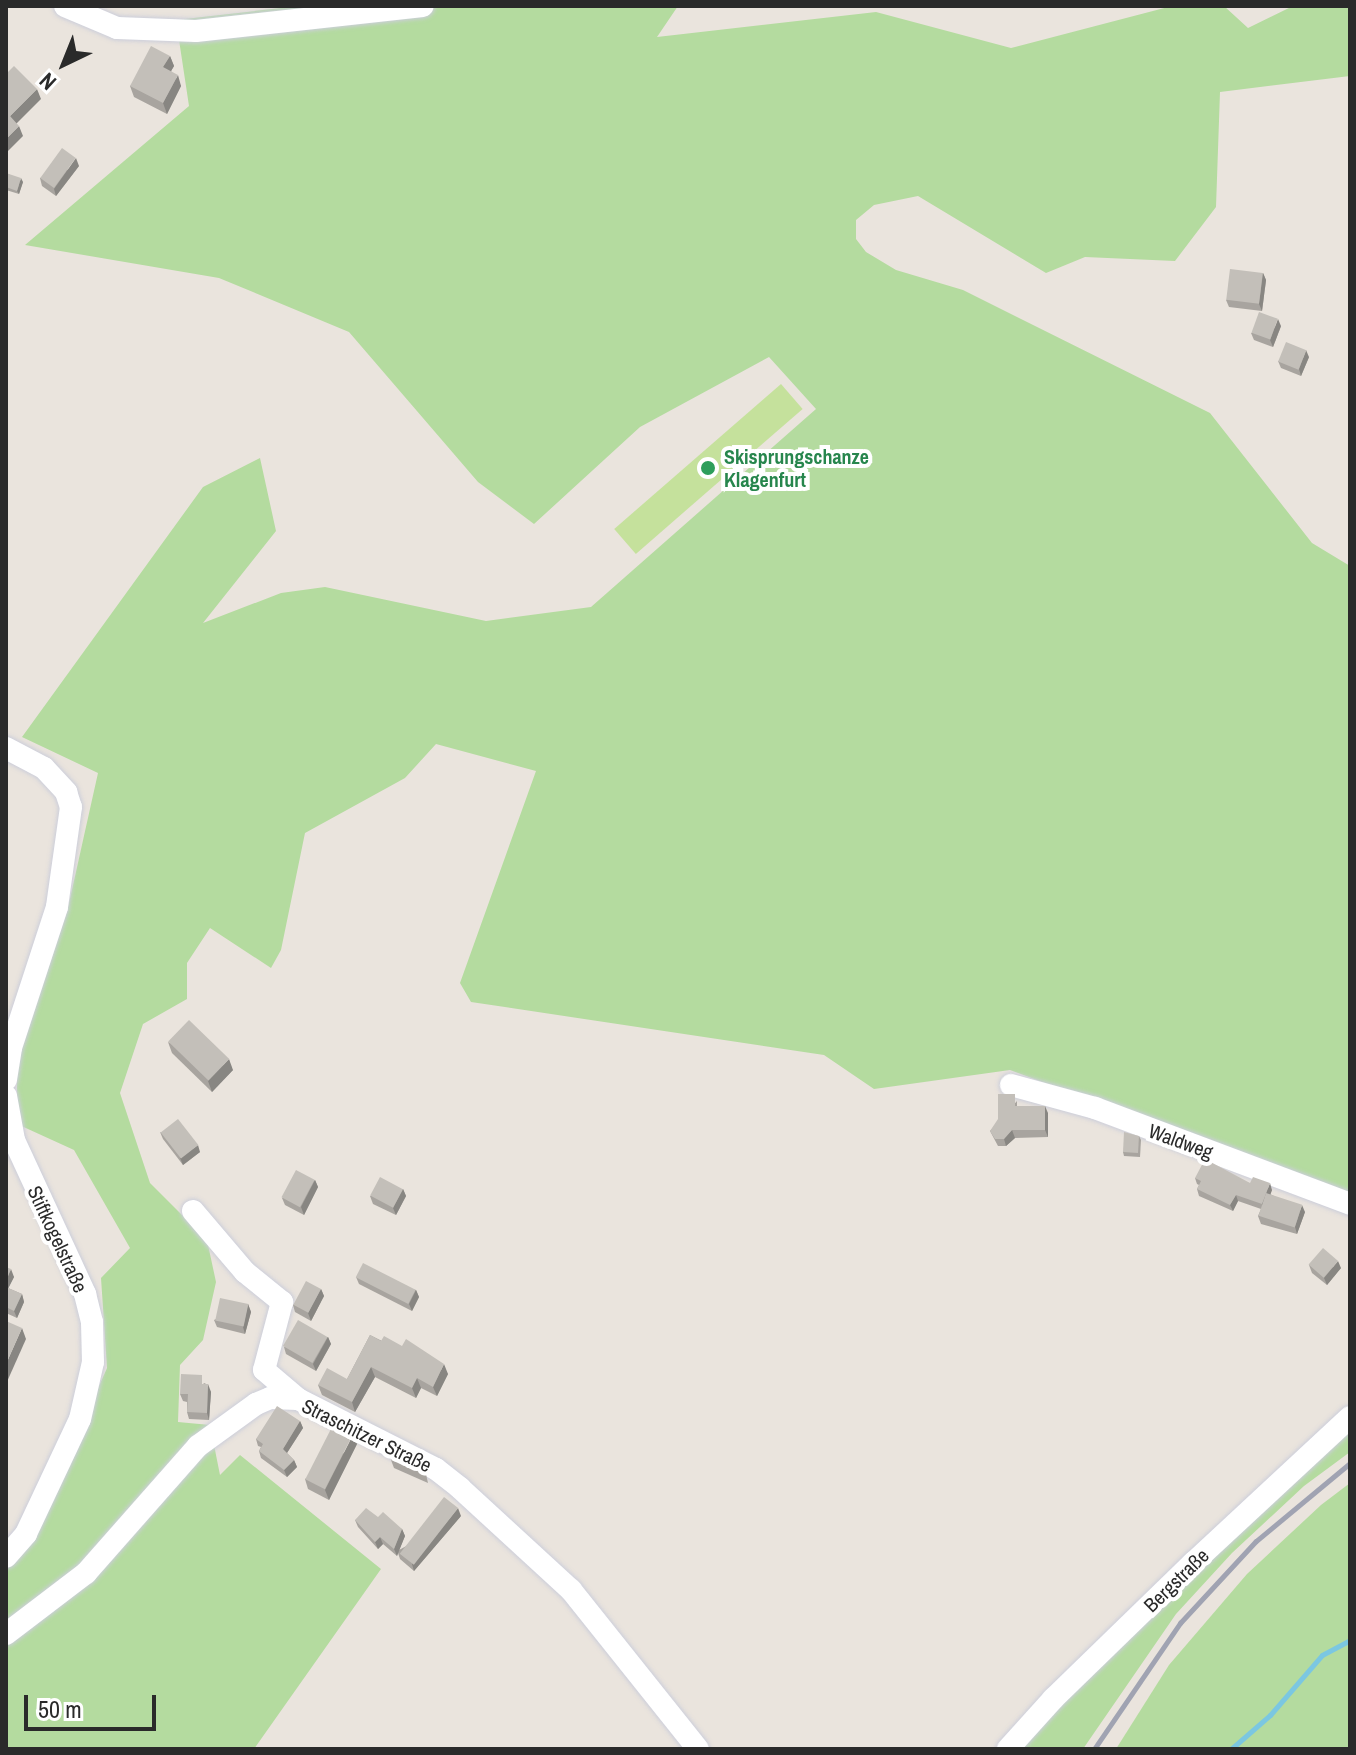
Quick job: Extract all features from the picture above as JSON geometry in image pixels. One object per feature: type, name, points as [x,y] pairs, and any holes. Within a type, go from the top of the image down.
[{"type":"street","points":[[65,6],[117,28],[196,31],[423,6]]},
{"type":"street","points":[[6,748],[44,768],[66,792],[71,807],[57,907],[11,1048],[6,1080]]},
{"type":"street","name":"Waldweg","points":[[1011,1085],[1095,1108],[1350,1204]]},
{"type":"street","name":"Stiftkogelstraße","points":[[6,1096],[14,1140],[85,1294],[92,1322],[93,1362],[80,1419],[26,1534],[6,1557]]},
{"type":"street","points":[[193,1211],[245,1272],[282,1302],[256,1404]]},
{"type":"street","points":[[264,1370],[298,1399]]},
{"type":"street","name":"Straschitzer Straße","points":[[6,1634],[86,1573],[198,1446],[256,1404],[270,1398],[298,1399],[436,1469],[460,1488],[571,1590],[698,1749]]},
{"type":"street","name":"Bergstraße","points":[[1008,1749],[1128,1626],[1350,1417]]},
{"type":"green space","points":[[299,6],[678,6],[657,37],[876,12],[1011,48],[1172,6],[1224,6],[1248,28],[1293,6],[1350,6],[1350,76],[1220,92],[1216,207],[1175,261],[1085,257],[1046,273],[918,196],[874,205],[856,220],[856,239],[866,252],[896,270],[963,290],[1210,413],[1312,543],[1350,566],[1350,1196],[1010,1070],[874,1089],[824,1055],[471,1002],[460,983],[536,771],[436,744],[405,778],[305,833],[281,950],[271,968],[210,928],[187,963],[187,999],[143,1024],[120,1093],[150,1183],[207,1240],[216,1282],[203,1340],[180,1365],[178,1422],[210,1425],[220,1475],[240,1455],[381,1569],[254,1749],[6,1749],[6,1571],[30,1542],[107,1368],[101,1278],[130,1248],[74,1150],[17,1124],[17,1059],[67,912],[98,773],[22,737],[203,487],[260,458],[276,531],[203,623],[281,593],[325,587],[486,621],[591,607],[816,409],[769,357],[640,427],[534,524],[478,482],[349,332],[219,278],[25,245],[189,106],[176,20]]},
{"type":"green space","name":"Skisprungschanze Klagenfurt","points":[[781,384],[803,409],[636,554],[614,529]]},
{"type":"green space","points":[[1350,1424],[1350,1452],[1304,1486],[1232,1553],[1176,1614],[1083,1749],[1016,1749]]},
{"type":"green space","points":[[1350,1483],[1350,1749],[1116,1749],[1169,1665],[1247,1574],[1321,1505]]},
{"type":"building","points":[[151,46],[170,56],[163,67],[178,75],[163,103],[130,86]]},
{"type":"building","points":[[14,66],[37,89],[10,116],[19,126],[6,139],[6,74]]},
{"type":"building","points":[[62,148],[76,158],[54,188],[40,178]]},
{"type":"building","points":[[6,173],[21,178],[17,191],[6,187]]},
{"type":"building","points":[[1230,269],[1263,273],[1259,304],[1226,300]]},
{"type":"building","points":[[1259,312],[1278,319],[1270,340],[1251,333]]},
{"type":"building","points":[[1286,342],[1306,350],[1299,370],[1278,361]]},
{"type":"building","points":[[189,1020],[229,1059],[208,1080],[168,1042]]},
{"type":"building","points":[[998,1094],[1015,1094],[1015,1106],[1045,1106],[1045,1130],[1012,1130],[1004,1139],[995,1139],[990,1131],[998,1119]]},
{"type":"building","points":[[178,1119],[198,1145],[181,1159],[161,1133]]},
{"type":"building","points":[[1124,1132],[1139,1136],[1138,1153],[1123,1152]]},
{"type":"building","points":[[1205,1159],[1250,1183],[1253,1177],[1270,1183],[1262,1204],[1236,1195],[1230,1205],[1197,1189],[1201,1181],[1195,1178]]},
{"type":"building","points":[[296,1170],[315,1180],[300,1207],[281,1197]]},
{"type":"building","points":[[380,1177],[403,1189],[393,1208],[370,1196]]},
{"type":"building","points":[[1266,1193],[1302,1205],[1295,1228],[1259,1216]]},
{"type":"building","points":[[1323,1248],[1338,1261],[1324,1278],[1309,1265]]},
{"type":"building","points":[[363,1263],[416,1290],[408,1304],[356,1277]]},
{"type":"building","points":[[306,1281],[321,1289],[308,1313],[293,1305]]},
{"type":"building","points":[[6,1287],[22,1294],[14,1311],[6,1307]]},
{"type":"building","points":[[220,1298],[248,1304],[244,1327],[215,1320]]},
{"type":"building","points":[[298,1320],[327,1337],[312,1363],[283,1346]]},
{"type":"building","points":[[6,1321],[22,1328],[6,1364]]},
{"type":"building","points":[[370,1335],[381,1341],[384,1336],[402,1346],[406,1339],[444,1364],[433,1387],[417,1378],[412,1388],[371,1367],[352,1402],[318,1385],[327,1368],[347,1379]]},
{"type":"building","points":[[181,1374],[202,1375],[202,1384],[208,1384],[207,1413],[187,1412],[188,1394],[180,1394]]},
{"type":"building","points":[[277,1406],[300,1421],[283,1449],[294,1460],[284,1470],[259,1451],[263,1444],[256,1439]]},
{"type":"building","points":[[333,1425],[353,1435],[325,1489],[305,1479]]},
{"type":"building","points":[[392,1457],[426,1474],[426,1475],[391,1460]]},
{"type":"building","points":[[444,1497],[458,1508],[414,1565],[400,1554]]},
{"type":"building","points":[[366,1508],[378,1517],[383,1512],[402,1529],[394,1549],[380,1537],[375,1542],[355,1520]]},
{"type":"waterway","points":[[1231,1749],[1270,1715],[1322,1655],[1350,1640]]},
{"type":"railway","points":[[1094,1749],[1180,1623],[1256,1541],[1350,1463]]},
{"type":"place","name":"Skisprungschanze Klagenfurt","points":[[708,468]]}]
